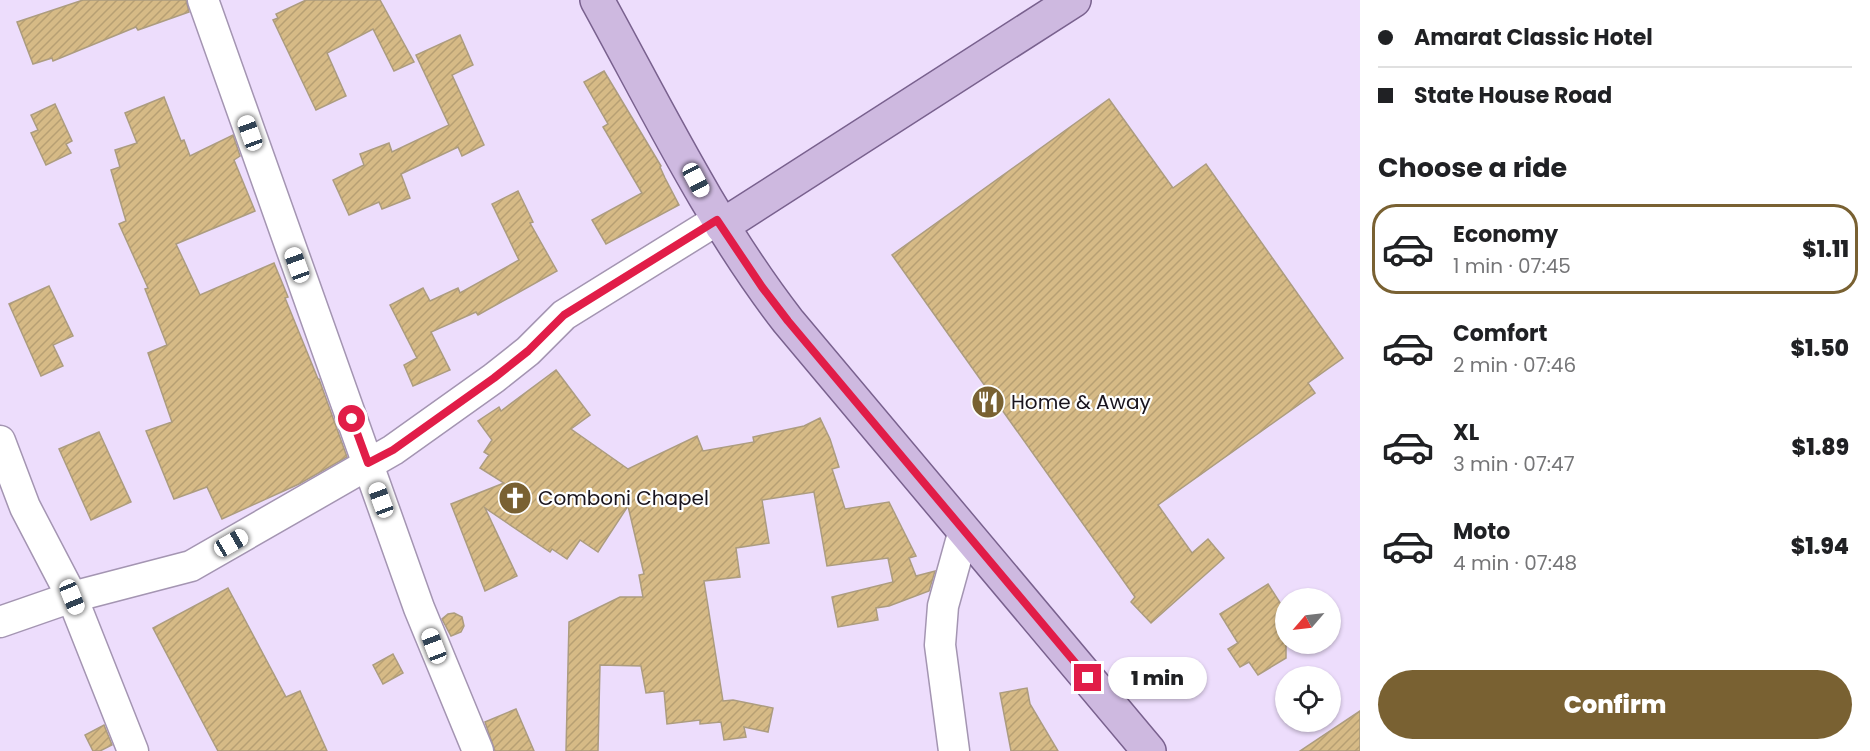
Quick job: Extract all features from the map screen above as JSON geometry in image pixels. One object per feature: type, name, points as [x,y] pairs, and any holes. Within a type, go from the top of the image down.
[{"type":"main road","points":[[597,0],[720,224],[762,287],[788,321],[1149,751]]},
{"type":"main road","points":[[720,224],[1074,0]]},
{"type":"street","points":[[203,0],[419,608],[478,751]]},
{"type":"street","points":[[0,622],[72,597],[191,566],[393,450],[494,378],[528,351],[564,315],[720,224]]},
{"type":"street","points":[[0,441],[25,507],[72,597],[133,751]]},
{"type":"street","points":[[954,751],[940,645],[943,606],[964,530]]},
{"type":"building","points":[[83,0],[186,0],[189,12],[138,30],[136,27],[53,61],[52,58],[33,64],[17,22]]},
{"type":"building","points":[[306,0],[380,0],[414,62],[394,71],[373,29],[327,53],[346,96],[316,110],[273,20],[278,18],[276,14]]},
{"type":"building","points":[[460,35],[473,65],[452,75],[484,145],[462,156],[458,147],[401,174],[410,198],[382,209],[379,202],[349,215],[333,180],[364,165],[360,154],[389,143],[392,152],[449,125],[416,55]]},
{"type":"building","points":[[604,71],[661,166],[679,205],[606,244],[592,220],[642,193],[603,127],[608,124],[584,82]]},
{"type":"building","points":[[164,97],[181,141],[184,140],[190,156],[233,135],[240,156],[234,160],[255,211],[176,244],[200,295],[274,263],[288,297],[285,298],[319,379],[347,457],[299,484],[222,519],[207,487],[174,499],[146,431],[172,422],[148,353],[167,345],[145,289],[148,288],[119,224],[126,221],[111,170],[120,167],[115,150],[137,143],[125,113]]},
{"type":"building","points":[[1109,99],[1173,188],[1206,164],[1343,358],[1308,383],[1315,393],[1158,505],[1192,553],[1208,539],[1224,558],[1151,623],[1131,602],[1135,597],[892,255]]},
{"type":"building","points":[[55,104],[72,141],[66,144],[71,153],[46,165],[31,133],[38,130],[31,115]]},
{"type":"building","points":[[518,191],[533,222],[530,223],[557,271],[478,315],[476,312],[431,332],[450,370],[413,386],[404,365],[417,358],[390,305],[423,288],[430,301],[458,288],[460,293],[519,260],[492,204]]},
{"type":"building","points":[[49,286],[73,336],[53,345],[63,366],[41,376],[9,304]]},
{"type":"building","points":[[556,370],[590,415],[571,429],[628,469],[697,436],[703,451],[754,442],[753,437],[804,426],[820,418],[839,467],[832,469],[845,509],[889,502],[916,556],[909,558],[916,576],[935,571],[929,591],[889,606],[876,608],[878,620],[838,627],[832,597],[893,582],[888,558],[827,566],[814,492],[762,500],[769,543],[736,548],[740,577],[704,581],[723,701],[733,700],[773,708],[768,732],[744,727],[746,737],[724,740],[721,722],[700,724],[700,720],[667,724],[664,691],[646,693],[641,666],[600,665],[598,751],[566,751],[569,622],[620,597],[643,597],[639,575],[644,574],[628,506],[598,552],[580,540],[567,559],[552,549],[550,552],[485,508],[517,576],[485,591],[451,504],[504,483],[480,468],[489,455],[484,452],[492,440],[478,421],[499,407],[501,411]]},
{"type":"building","points":[[99,432],[131,502],[91,520],[59,449]]},
{"type":"building","points":[[1268,584],[1275,595],[1275,654],[1286,654],[1286,658],[1258,675],[1249,662],[1240,667],[1228,649],[1238,643],[1220,614]]},
{"type":"building","points":[[228,588],[286,697],[300,691],[327,751],[218,751],[153,628]]},
{"type":"building","points":[[454,613],[462,617],[464,626],[461,632],[451,636],[442,619]]},
{"type":"building","points":[[393,654],[403,673],[383,684],[373,665]]},
{"type":"building","points":[[1027,688],[1030,704],[1058,751],[1011,751],[1000,693]]},
{"type":"building","points":[[516,709],[534,751],[495,751],[485,722]]},
{"type":"building","points":[[1360,711],[1360,751],[1300,751],[1328,732],[1341,732],[1341,724]]},
{"type":"building","points":[[104,725],[112,745],[100,751],[93,751],[85,735]]},
{"type":"place","name":"Home & Away","points":[[988,402]]},
{"type":"place","name":"Comboni Chapel","points":[[515,498]]},
{"type":"route","points":[[352,419],[368,463],[393,450],[494,378],[528,351],[564,315],[717,220],[788,321],[1088,678]]}]
